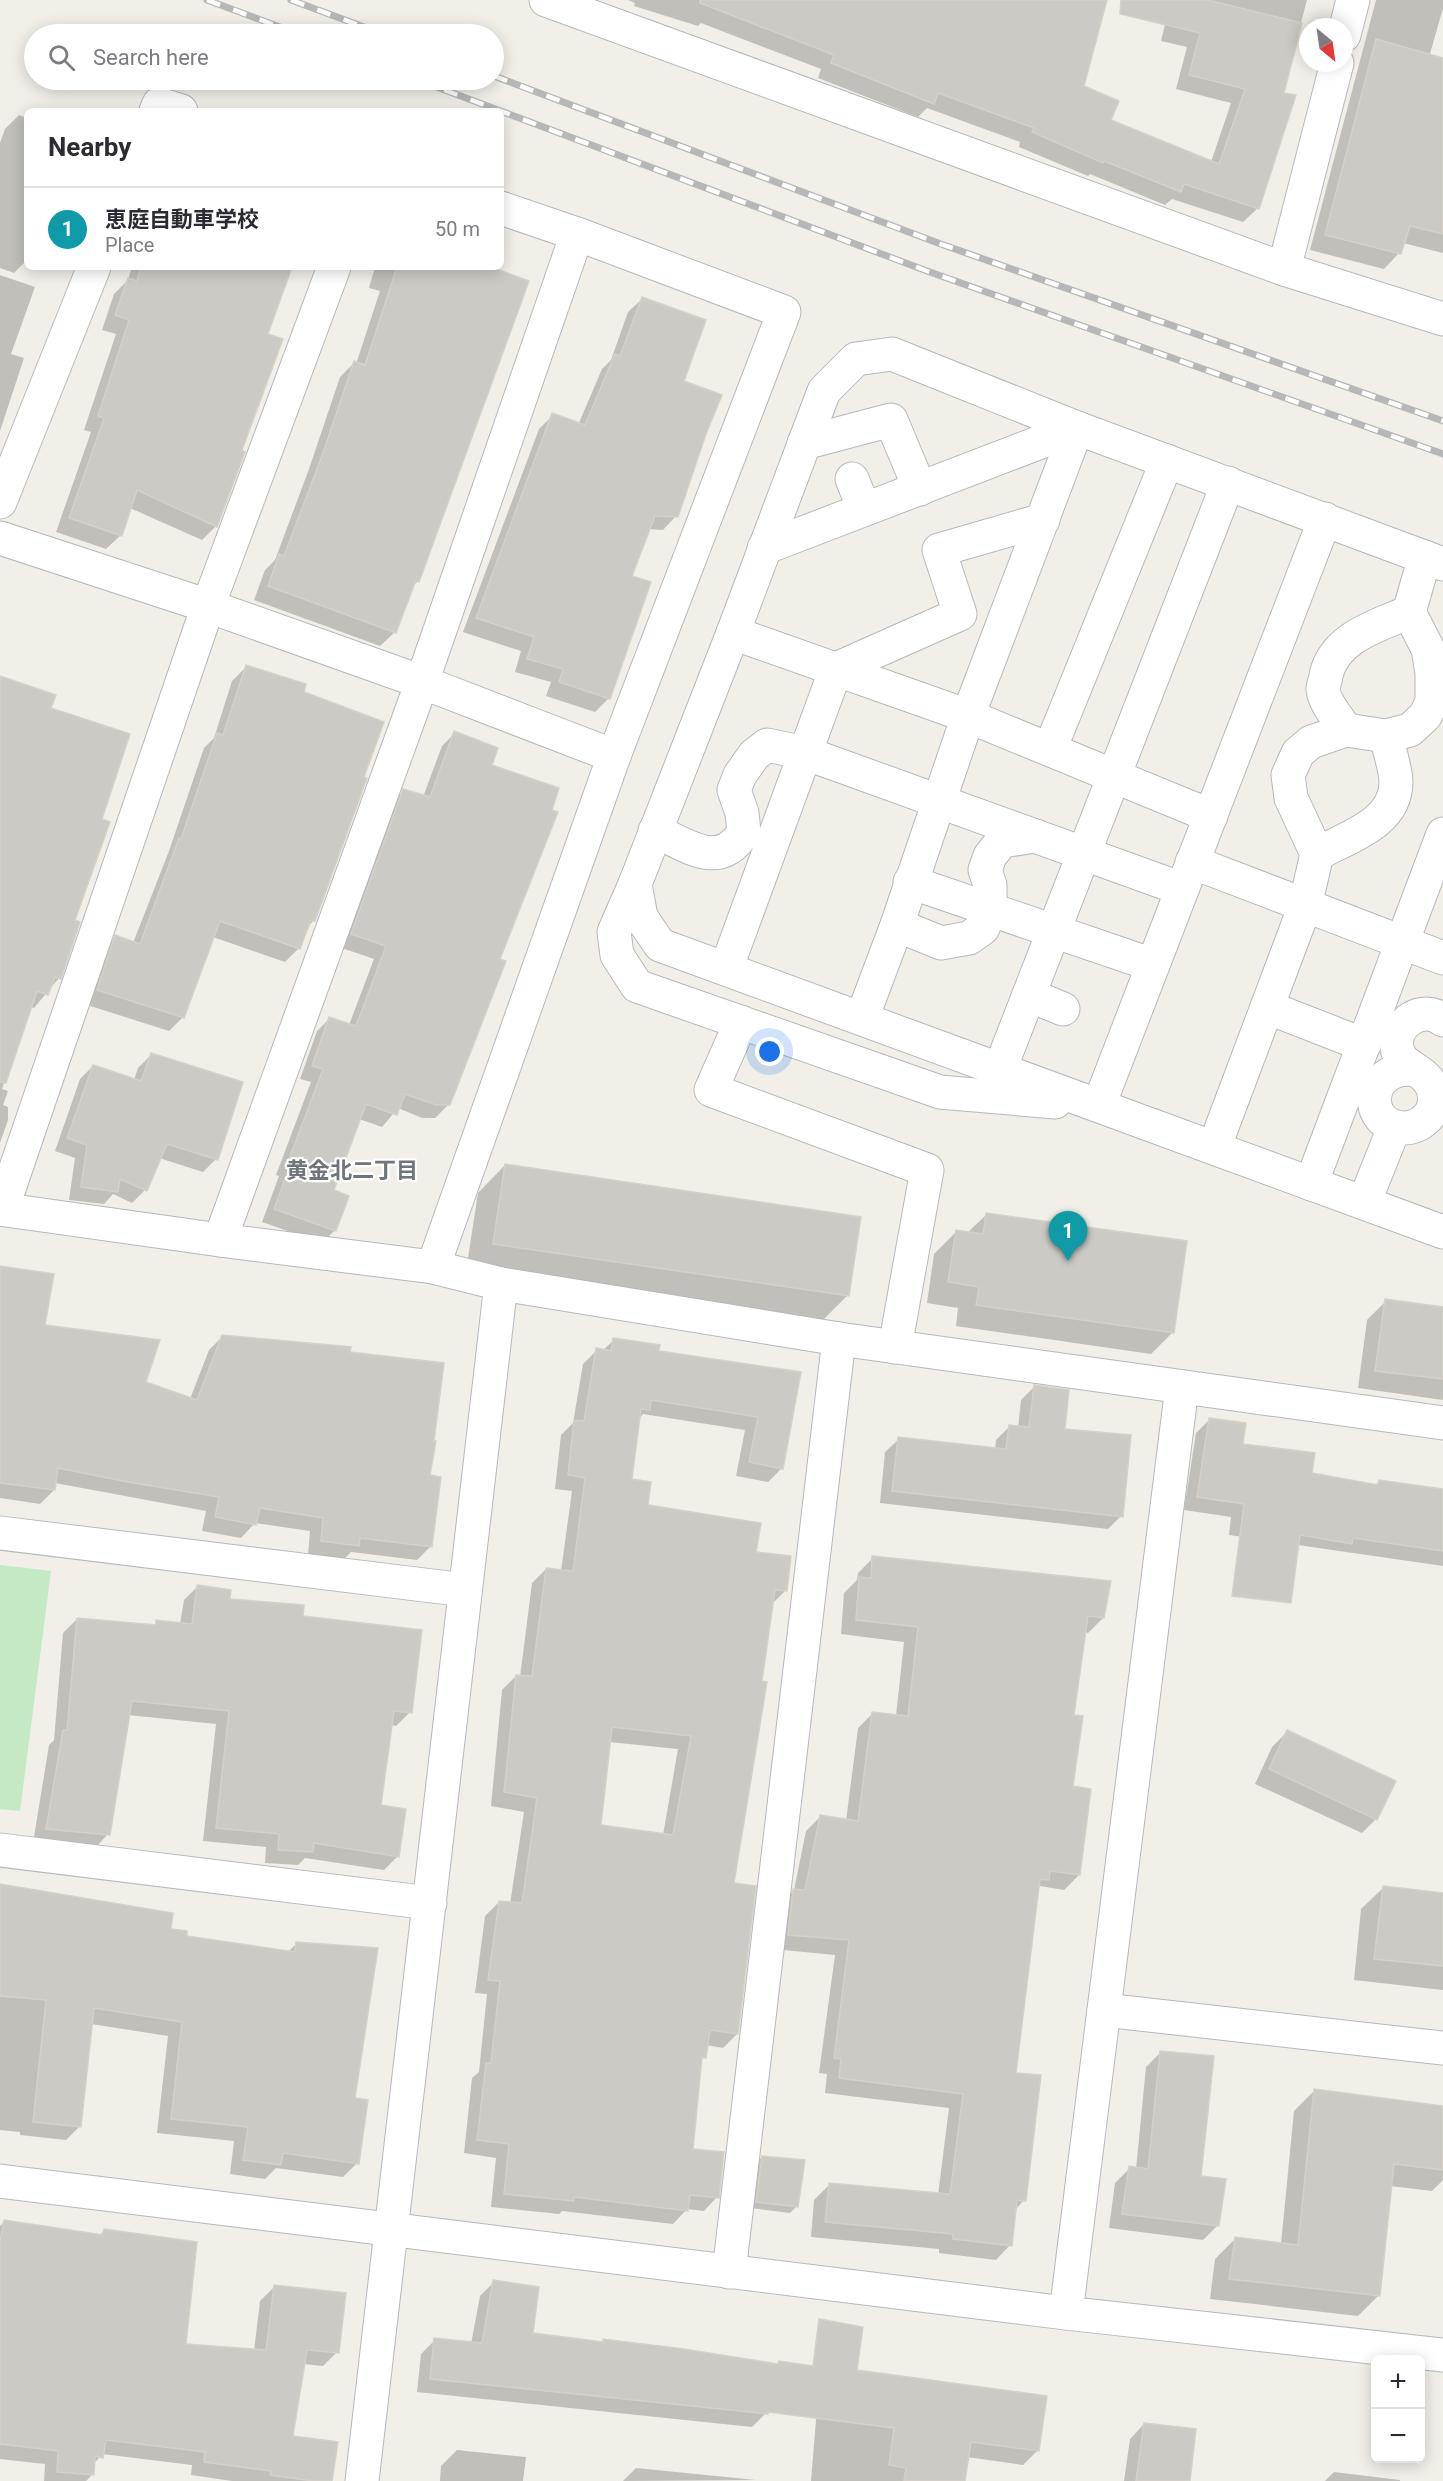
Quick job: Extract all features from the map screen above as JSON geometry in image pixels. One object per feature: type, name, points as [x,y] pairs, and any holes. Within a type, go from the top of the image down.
[{"type":"street","points":[[546,0],[1284,269],[1443,319]]},
{"type":"street","points":[[1284,269],[1335,72]]},
{"type":"street","points":[[433,1267],[614,756],[784,312],[504,209]]},
{"type":"street","points":[[220,1240],[422,682],[577,234]]},
{"type":"street","points":[[0,502],[93,270]]},
{"type":"street","points":[[333,270],[208,606],[1,1209],[433,1267],[501,1284],[839,1339],[1443,1423]]},
{"type":"street","points":[[1099,1105],[940,1092],[637,986],[616,956],[614,933],[733,633],[824,391],[855,358],[892,354],[1077,428],[1434,560],[1408,612],[1363,632],[1341,645],[1328,669],[1323,690],[1332,710],[1346,730]]},
{"type":"street","points":[[804,443],[891,420],[920,489]]},
{"type":"street","points":[[764,548],[1077,428]]},
{"type":"street","points":[[862,1018],[897,926],[968,716],[1077,428]]},
{"type":"street","points":[[1050,749],[1167,461]]},
{"type":"street","points":[[852,479],[864,509]]},
{"type":"street","points":[[1000,1069],[1228,483]]},
{"type":"street","points":[[1099,1105],[1325,519]]},
{"type":"street","points":[[726,969],[836,669],[960,614],[939,550],[1042,520]]},
{"type":"street","points":[[0,538],[208,606],[422,682],[614,756]]},
{"type":"street","points":[[1214,1148],[1305,906],[1317,854],[1290,798],[1288,775],[1298,753],[1311,742],[1346,730],[1386,736],[1410,730],[1425,717],[1432,702],[1432,673],[1428,649],[1408,612]]},
{"type":"street","points":[[733,633],[968,716],[1211,816]]},
{"type":"street","points":[[1317,854],[1376,823],[1393,801],[1396,781],[1386,736]]},
{"type":"street","points":[[655,831],[700,851],[718,854],[735,847],[744,832],[742,813],[734,790],[740,775],[754,755],[766,745],[805,753],[1084,854],[1187,875],[1305,906],[1443,958]]},
{"type":"street","points":[[1311,1184],[1443,834]]},
{"type":"street","points":[[897,926],[941,943],[969,938],[982,928],[990,909],[990,885],[986,870],[990,856],[1002,841],[1036,836]]},
{"type":"street","points":[[910,882],[1153,965]]},
{"type":"street","points":[[635,884],[641,916],[660,945],[1443,1232]]},
{"type":"street","points":[[1029,995],[1063,1009]]},
{"type":"street","points":[[1267,1007],[1364,1045]]},
{"type":"street","points":[[1426,1069],[1398,1068],[1377,1084],[1374,1097],[1376,1110],[1383,1121],[1394,1128],[1412,1128],[1427,1120],[1435,1105],[1434,1087],[1426,1069],[1402,1059],[1397,1047],[1398,1034],[1404,1023],[1414,1016],[1441,1012]]},
{"type":"street","points":[[741,1022],[711,1090],[927,1170],[895,1347]]},
{"type":"street","points":[[1364,1203],[1394,1128]]},
{"type":"street","points":[[362,2481],[501,1284]]},
{"type":"street","points":[[729,2272],[839,1339]]},
{"type":"street","points":[[1066,2313],[1182,1387]]},
{"type":"street","points":[[0,1533],[465,1590]]},
{"type":"street","points":[[0,1850],[430,1903]]},
{"type":"street","points":[[1104,2010],[1443,2048]]},
{"type":"street","points":[[0,2181],[1066,2313],[1443,2355]]},
{"type":"green space","points":[[0,1565],[51,1571],[20,1811],[0,1809]]},
{"type":"building","points":[[700,0],[1107,0],[1084,86],[1119,101],[1111,120],[1219,164],[1245,89],[1189,75],[1200,33],[1120,14],[1121,0],[1208,0],[1299,22],[1299,35],[1284,93],[1296,95],[1259,209],[1184,184],[1181,192],[1104,161],[1103,163],[1032,132],[1034,128],[938,93],[934,104],[831,63],[834,55],[700,3]]},
{"type":"building","points":[[1376,39],[1443,58],[1443,234],[1410,226],[1401,254],[1325,235]]},
{"type":"building","points":[[140,270],[291,270],[268,334],[283,339],[242,450],[245,452],[217,527],[137,490],[122,536],[69,518],[104,418],[98,416],[129,320],[115,315],[128,278],[137,281]]},
{"type":"building","points":[[396,270],[499,270],[529,281],[419,582],[416,580],[396,633],[268,586],[279,554],[284,556],[323,453],[354,361],[365,365]]},
{"type":"building","points":[[642,297],[706,320],[684,381],[722,395],[706,434],[678,517],[655,516],[632,576],[651,582],[610,699],[559,682],[563,669],[527,659],[534,637],[476,618],[552,413],[585,425],[615,354],[620,356]]},
{"type":"building","points":[[246,665],[306,684],[304,692],[384,722],[364,777],[367,778],[315,921],[311,920],[300,949],[220,921],[184,1018],[97,990],[115,935],[140,944],[179,838],[181,839],[217,733],[223,735]]},
{"type":"building","points":[[0,676],[56,695],[51,708],[130,734],[102,819],[110,822],[75,920],[80,922],[61,979],[55,977],[48,995],[37,991],[6,1083],[0,1082]]},
{"type":"building","points":[[454,731],[498,748],[492,765],[559,788],[552,810],[558,812],[500,959],[506,961],[450,1105],[436,1105],[405,1094],[397,1115],[366,1104],[334,1190],[349,1196],[336,1231],[274,1209],[291,1163],[288,1162],[323,1069],[312,1066],[329,1017],[356,1026],[386,946],[351,934],[403,789],[430,797]]},
{"type":"building","points":[[151,1053],[243,1082],[218,1160],[167,1144],[147,1191],[120,1179],[118,1192],[81,1187],[87,1145],[67,1138],[93,1065],[141,1081]]},
{"type":"building","points":[[505,1164],[861,1217],[849,1296],[493,1244]]},
{"type":"building","points":[[986,1213],[1187,1241],[1174,1333],[976,1305],[979,1287],[948,1282],[956,1230],[983,1234]]},
{"type":"building","points":[[0,1266],[54,1274],[45,1325],[160,1340],[146,1382],[197,1400],[222,1335],[351,1347],[350,1352],[444,1363],[430,1475],[441,1477],[432,1547],[360,1538],[359,1546],[321,1541],[323,1518],[260,1508],[256,1525],[215,1517],[219,1497],[58,1468],[55,1490],[0,1483]]},
{"type":"building","points":[[1385,1299],[1443,1307],[1443,1379],[1375,1371]]},
{"type":"building","points":[[613,1338],[660,1345],[659,1351],[801,1372],[783,1469],[749,1462],[758,1417],[651,1400],[650,1410],[641,1409],[632,1479],[651,1482],[648,1505],[761,1523],[756,1552],[791,1556],[787,1591],[775,1590],[762,1681],[767,1682],[734,1883],[756,1886],[738,2034],[710,2030],[706,2058],[702,2057],[693,2149],[724,2152],[719,2198],[690,2195],[688,2211],[574,2197],[574,2201],[504,2194],[509,2144],[477,2140],[486,2063],[491,2063],[500,1981],[488,1980],[499,1901],[522,1903],[537,1798],[504,1792],[516,1675],[532,1676],[546,1568],[573,1571],[585,1478],[568,1475],[574,1420],[584,1421],[596,1348],[611,1351]],"holes":[[[612,1727],[691,1736],[673,1835],[601,1825]]]},
{"type":"building","points":[[1034,1385],[1069,1390],[1065,1429],[1131,1435],[1123,1517],[892,1491],[898,1437],[1006,1449],[1009,1425],[1029,1427]]},
{"type":"building","points":[[1209,1418],[1246,1423],[1243,1444],[1315,1453],[1312,1473],[1378,1485],[1379,1480],[1443,1489],[1443,1551],[1353,1538],[1352,1544],[1300,1535],[1291,1603],[1232,1596],[1244,1504],[1197,1497]]},
{"type":"building","points":[[872,1556],[1111,1581],[1104,1618],[1088,1616],[1074,1715],[1083,1716],[1073,1786],[1091,1789],[1080,1875],[1050,1871],[1049,1880],[1040,1879],[1016,2073],[1041,2075],[1026,2201],[1017,2200],[1012,2246],[953,2239],[953,2234],[825,2222],[829,2183],[950,2194],[963,2094],[839,2078],[841,2059],[834,2058],[849,1940],[788,1935],[793,1889],[805,1890],[820,1815],[858,1821],[872,1712],[908,1716],[918,1627],[856,1620],[859,1577],[871,1578]]},
{"type":"building","points":[[197,1585],[231,1590],[230,1599],[304,1605],[303,1616],[422,1630],[412,1713],[394,1711],[381,1805],[406,1809],[399,1857],[314,1843],[313,1852],[278,1850],[279,1834],[216,1828],[229,1711],[132,1701],[110,1835],[46,1829],[63,1730],[67,1730],[77,1618],[156,1625],[156,1620],[192,1624]]},
{"type":"building","points":[[1287,1730],[1396,1781],[1377,1820],[1269,1769]]},
{"type":"building","points":[[0,1884],[173,1913],[171,1929],[187,1931],[187,1936],[295,1952],[296,1942],[378,1948],[355,2098],[368,2100],[359,2164],[283,2153],[281,2165],[243,2160],[248,2127],[171,2119],[182,2022],[94,2008],[81,2127],[33,2122],[46,2000],[0,1996]]},
{"type":"building","points":[[1383,1886],[1443,1893],[1443,1966],[1374,1959]]},
{"type":"building","points":[[1160,2051],[1214,2056],[1201,2176],[1226,2179],[1219,2226],[1122,2214],[1129,2166],[1148,2169]]},
{"type":"building","points":[[1314,2089],[1443,2106],[1443,2170],[1394,2164],[1380,2296],[1229,2279],[1235,2237],[1298,2245]]},
{"type":"building","points":[[762,2156],[805,2160],[798,2207],[756,2202]]},
{"type":"building","points":[[4,2220],[103,2235],[104,2229],[197,2242],[186,2344],[266,2350],[274,2285],[346,2293],[339,2353],[307,2350],[293,2436],[338,2442],[332,2481],[313,2481],[270,2475],[271,2471],[204,2462],[205,2452],[106,2440],[103,2458],[95,2456],[94,2475],[57,2472],[58,2451],[0,2444],[0,2241]]},
{"type":"building","points":[[493,2280],[539,2287],[533,2333],[603,2342],[603,2339],[778,2364],[779,2361],[813,2366],[819,2319],[863,2327],[857,2370],[1047,2396],[1039,2451],[971,2442],[965,2481],[904,2481],[906,2468],[889,2465],[894,2428],[768,2412],[768,2414],[430,2379],[434,2338],[482,2343]]},
{"type":"building","points":[[1144,2423],[1196,2429],[1190,2481],[1136,2481]]},
{"type":"railway","points":[[207,0],[272,24]]},
{"type":"railway","points":[[291,0],[356,24]]},
{"type":"railway","points":[[504,80],[938,243],[1443,421]]},
{"type":"railway","points":[[445,90],[493,108]]},
{"type":"railway","points":[[504,112],[927,271],[1443,454]]},
{"type":"place","name":"恵庭自動車学校","points":[[1068,1261]]},
{"type":"district","name":"黄金北二丁目","points":[[352,1170]]}]
